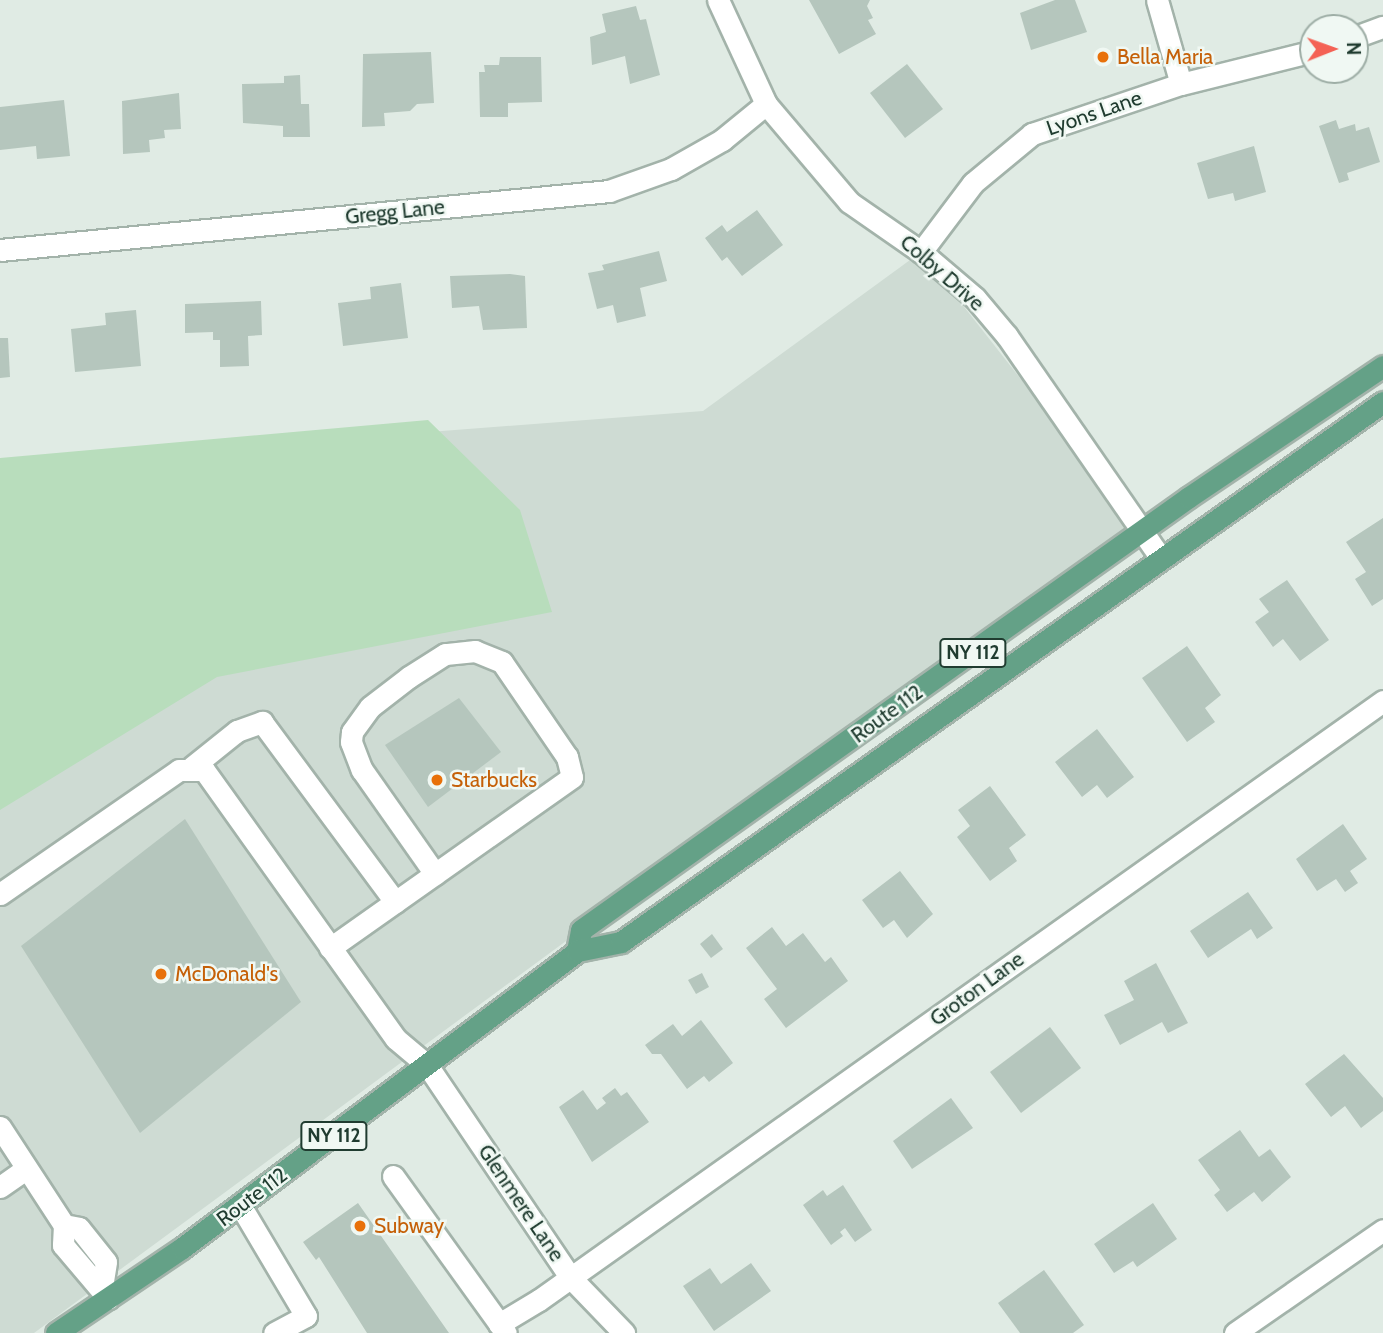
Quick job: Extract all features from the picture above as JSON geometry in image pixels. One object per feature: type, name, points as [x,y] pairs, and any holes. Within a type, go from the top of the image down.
[{"type":"main road","name":"Route 112","points":[[577,951],[582,930],[1141,532],[1383,366]]},
{"type":"main road","name":"Route 112","points":[[56,1333],[105,1293],[240,1205],[577,951],[621,942],[1160,557],[1383,402]]},
{"type":"street","name":"Colby Drive","points":[[718,0],[766,104],[849,202],[921,252],[975,298],[1007,336],[1160,557]]},
{"type":"street","points":[[1157,0],[1181,84]]},
{"type":"street","name":"Lyons Lane","points":[[921,252],[974,183],[1023,140],[1054,124],[1181,84],[1299,54]]},
{"type":"street","name":"Gregg Lane","points":[[0,250],[609,191],[671,169],[722,140],[766,104]]},
{"type":"street","points":[[330,948],[435,874],[572,776],[567,757],[502,663],[490,655],[475,651],[445,654],[409,677],[358,719],[351,742],[372,786],[435,874]]},
{"type":"street","name":"Groton Lane","points":[[503,1328],[570,1277],[1383,701]]},
{"type":"street","points":[[0,894],[168,776],[192,767],[237,731],[262,722],[395,902]]},
{"type":"street","name":"Glenmere Lane","points":[[192,767],[214,777],[330,948],[396,1039],[427,1065],[570,1277],[624,1333]]},
{"type":"street","points":[[0,1127],[24,1170],[64,1225],[64,1245],[86,1277],[105,1293]]},
{"type":"street","points":[[0,1186],[24,1170]]},
{"type":"street","points":[[393,1176],[503,1328]]},
{"type":"street","points":[[240,1205],[310,1324],[274,1333]]},
{"type":"street","points":[[1235,1333],[1383,1230]]},
{"type":"shaded area","points":[[921,252],[1141,532],[581,930],[34,1333],[0,1333],[0,465],[703,411]]},
{"type":"green space","points":[[428,420],[520,510],[552,612],[217,677],[0,810],[0,458]]},
{"type":"building","points":[[809,0],[870,0],[867,6],[873,18],[868,20],[876,34],[839,54]]},
{"type":"building","points":[[1055,0],[1075,0],[1087,32],[1031,50],[1020,13]]},
{"type":"building","points":[[636,6],[640,20],[646,19],[660,75],[630,84],[625,56],[592,65],[590,37],[606,32],[602,14]]},
{"type":"building","points":[[431,52],[434,103],[417,104],[410,111],[384,113],[385,126],[362,127],[363,54]]},
{"type":"building","points":[[500,57],[541,57],[542,102],[508,103],[508,117],[480,117],[479,72],[485,72],[484,65],[499,65]]},
{"type":"building","points":[[907,64],[943,109],[905,138],[870,93]]},
{"type":"building","points":[[300,75],[301,104],[309,104],[310,137],[283,137],[283,126],[243,123],[242,84],[284,83],[284,76]]},
{"type":"building","points":[[179,93],[181,129],[164,130],[165,138],[149,140],[150,152],[123,154],[122,101]]},
{"type":"building","points":[[64,100],[70,156],[37,159],[36,146],[0,150],[0,107]]},
{"type":"building","points":[[1336,120],[1339,129],[1355,124],[1356,131],[1369,127],[1380,162],[1347,173],[1349,180],[1339,183],[1319,126]]},
{"type":"building","points":[[1254,146],[1266,192],[1235,201],[1233,193],[1208,199],[1197,163]]},
{"type":"building","points":[[757,210],[783,245],[742,276],[727,257],[722,261],[705,238],[722,225],[727,232]]},
{"type":"building","points":[[659,251],[667,281],[640,288],[646,316],[617,323],[613,305],[597,309],[588,273],[604,270],[602,265]]},
{"type":"building","points":[[450,276],[525,276],[527,328],[483,330],[479,306],[452,308]]},
{"type":"building","points":[[401,283],[408,338],[343,346],[338,303],[371,299],[370,287]]},
{"type":"building","points":[[261,301],[262,335],[248,336],[249,366],[220,367],[220,340],[213,340],[213,332],[185,333],[185,304]]},
{"type":"building","points":[[136,310],[141,366],[75,372],[71,329],[106,325],[105,313]]},
{"type":"building","points":[[0,338],[8,338],[10,377],[0,378]]},
{"type":"building","points":[[1383,518],[1383,599],[1372,606],[1355,579],[1366,572],[1346,542]]},
{"type":"building","points":[[1287,580],[1329,640],[1300,661],[1283,639],[1273,647],[1255,622],[1269,612],[1259,599]]},
{"type":"building","points":[[1187,646],[1221,695],[1205,708],[1215,722],[1187,742],[1142,678]]},
{"type":"building","name":"Starbucks","points":[[459,698],[501,752],[428,807],[385,745]]},
{"type":"building","points":[[1097,729],[1134,777],[1107,798],[1097,785],[1082,797],[1055,762]]},
{"type":"building","points":[[990,786],[1026,835],[1009,848],[1017,861],[990,881],[957,837],[970,826],[958,810]]},
{"type":"building","name":"McDonald's","points":[[185,819],[301,1002],[140,1133],[21,946]]},
{"type":"building","points":[[1343,824],[1367,859],[1350,871],[1358,883],[1345,892],[1336,879],[1317,891],[1296,859]]},
{"type":"building","points":[[900,871],[933,914],[907,938],[894,920],[883,928],[862,900]]},
{"type":"building","points":[[1248,892],[1273,928],[1257,939],[1251,929],[1208,958],[1190,931]]},
{"type":"building","points":[[772,927],[786,946],[803,933],[825,962],[831,957],[848,981],[786,1028],[764,999],[777,989],[746,948]]},
{"type":"building","points":[[712,934],[723,949],[711,958],[700,944]]},
{"type":"building","points":[[1156,963],[1188,1023],[1168,1033],[1162,1022],[1120,1045],[1104,1015],[1134,1000],[1124,981]]},
{"type":"building","points":[[702,973],[709,987],[696,994],[688,980]]},
{"type":"building","points":[[701,1020],[733,1063],[709,1082],[704,1076],[687,1089],[661,1054],[652,1054],[645,1045],[673,1024],[682,1036]]},
{"type":"building","points":[[1050,1027],[1081,1068],[1021,1113],[990,1072]]},
{"type":"building","points":[[1344,1054],[1383,1098],[1383,1111],[1361,1128],[1345,1106],[1331,1117],[1305,1084]]},
{"type":"building","points":[[615,1088],[621,1096],[627,1092],[649,1122],[592,1162],[559,1107],[583,1090],[597,1110],[606,1103],[602,1098]]},
{"type":"building","points":[[951,1098],[973,1128],[912,1169],[893,1141]]},
{"type":"building","points":[[1240,1130],[1259,1157],[1270,1149],[1291,1177],[1262,1202],[1254,1192],[1227,1212],[1214,1195],[1220,1190],[1198,1160]]},
{"type":"building","points":[[843,1185],[872,1230],[855,1242],[845,1228],[840,1232],[843,1236],[831,1245],[803,1205],[823,1190],[827,1196]]},
{"type":"building","points":[[358,1203],[449,1333],[367,1333],[319,1257],[316,1260],[303,1242]]},
{"type":"building","points":[[1153,1203],[1177,1239],[1137,1267],[1133,1261],[1114,1273],[1094,1244]]},
{"type":"building","points":[[751,1263],[771,1291],[714,1331],[683,1286],[710,1268],[721,1284]]},
{"type":"building","points":[[1044,1270],[1084,1325],[1073,1333],[1020,1333],[998,1303]]},
{"type":"place","name":"Bella Maria","points":[[1103,57]]},
{"type":"place","name":"Starbucks","points":[[437,780]]},
{"type":"place","name":"McDonald's","points":[[161,974]]},
{"type":"place","name":"Subway","points":[[360,1226]]}]
